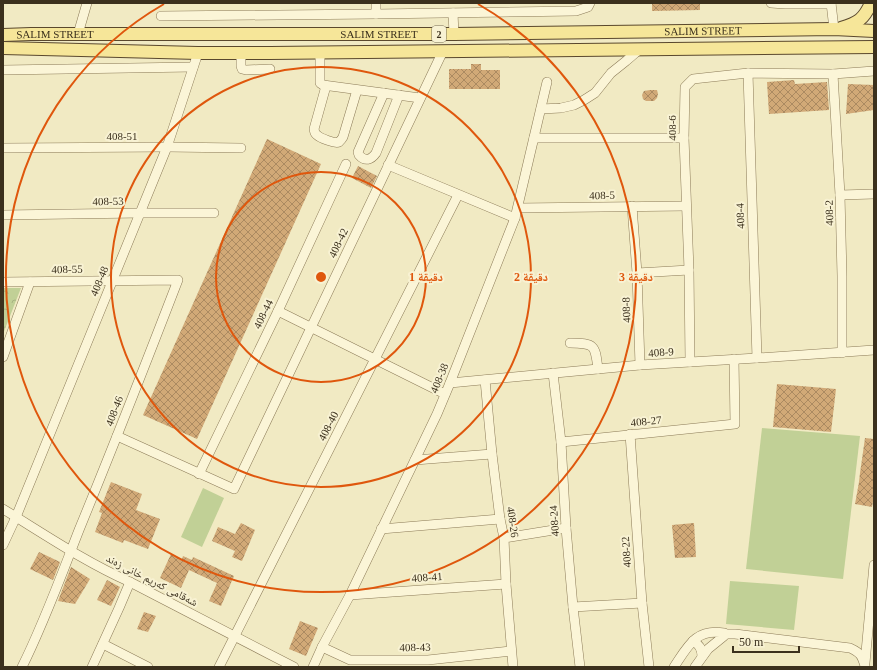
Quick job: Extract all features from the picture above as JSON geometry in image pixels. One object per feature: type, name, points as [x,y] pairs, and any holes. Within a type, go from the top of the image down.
[{"type":"main road","points":[[834,29],[859,21],[864,16],[871,3]]},
{"type":"main road","name":"SALIM STREET","points":[[3,35],[454,34],[873,29]]},
{"type":"main road","points":[[827,47],[852,41],[873,29]]},
{"type":"main road","name":"SALIM STREET","points":[[3,48],[241,53],[874,47]]},
{"type":"street","points":[[78,34],[87,3]]},
{"type":"street","points":[[376,3],[376,14]]},
{"type":"street","points":[[161,16],[576,11],[588,7],[590,3]]},
{"type":"street","points":[[771,3],[831,3],[834,29]]},
{"type":"street","points":[[453,13],[454,34]]},
{"type":"street","points":[[541,109],[561,108],[574,105],[584,100],[595,93],[611,73],[640,49]]},
{"type":"street","name":"408-42","points":[[199,474],[234,489],[443,51]]},
{"type":"street","points":[[320,52],[320,83],[323,86],[420,98]]},
{"type":"street","name":"408-48","points":[[3,545],[16,517],[167,148],[198,53]]},
{"type":"street","points":[[241,53],[242,68],[246,70],[270,69]]},
{"type":"street","points":[[3,70],[193,67]]},
{"type":"street","name":"408-6","points":[[690,362],[689,270],[684,138],[685,87],[693,79],[748,73],[833,74],[874,71]]},
{"type":"street","name":"408-4","points":[[748,73],[757,358]]},
{"type":"street","name":"408-2","points":[[833,74],[840,196],[842,353]]},
{"type":"street","name":"408-38","points":[[313,667],[350,595],[437,414],[450,383],[515,218],[547,82]]},
{"type":"street","points":[[326,86],[314,129],[318,136],[336,143],[340,142],[343,137],[357,90]]},
{"type":"street","points":[[384,93],[358,152],[359,155],[365,160],[370,160],[376,153],[399,95]]},
{"type":"street","points":[[534,138],[684,138]]},
{"type":"street","name":"408-51","points":[[3,148],[241,148]]},
{"type":"street","name":"408-44","points":[[199,474],[278,311],[346,164]]},
{"type":"street","points":[[388,165],[515,218]]},
{"type":"street","points":[[840,196],[874,194]]},
{"type":"street","name":"408-40","points":[[219,667],[458,195]]},
{"type":"street","name":"408-8","points":[[632,206],[637,273],[640,365]]},
{"type":"street","name":"408-5","points":[[518,208],[686,206]]},
{"type":"street","name":"408-53","points":[[3,215],[214,213]]},
{"type":"street","points":[[637,273],[689,270]]},
{"type":"street","name":"408-55","points":[[3,282],[178,280]]},
{"type":"street","name":"408-46","points":[[22,667],[32,648],[178,280]]},
{"type":"street","points":[[3,357],[30,282]]},
{"type":"street","points":[[278,311],[445,394]]},
{"type":"street","points":[[570,343],[585,343],[593,347],[596,352],[598,369]]},
{"type":"street","name":"408-9","points":[[450,383],[640,365],[874,350]]},
{"type":"street","name":"408-27","points":[[561,442],[735,424],[734,359]]},
{"type":"street","name":"408-24","points":[[553,373],[561,442],[566,528],[580,667]]},
{"type":"street","name":"408-26","points":[[485,380],[492,454],[500,519],[504,538],[506,584],[513,667]]},
{"type":"street","name":"408-22","points":[[630,434],[642,603],[649,667]]},
{"type":"street","points":[[117,436],[199,474]]},
{"type":"street","points":[[415,460],[492,454]]},
{"type":"street","name":"شەقامی کەریم خانی زەند","points":[[3,509],[114,575],[294,667]]},
{"type":"street","points":[[381,529],[500,519]]},
{"type":"street","points":[[504,538],[566,528]]},
{"type":"street","points":[[865,667],[874,565]]},
{"type":"street","points":[[92,667],[130,582]]},
{"type":"street","name":"408-41","points":[[350,595],[506,584]]},
{"type":"street","points":[[573,607],[642,603]]},
{"type":"street","points":[[674,667],[693,641],[704,634],[716,632],[850,648],[859,646],[864,643],[867,638]]},
{"type":"street","points":[[695,667],[708,649],[725,634]]},
{"type":"street","points":[[693,641],[699,645],[702,656]]},
{"type":"street","points":[[103,644],[148,667]]},
{"type":"street","name":"408-43","points":[[322,647],[350,660],[428,660],[511,651]]},
{"type":"street","points":[[850,648],[859,653],[863,658],[865,667]]},
{"type":"green space","points":[[3,288],[21,288],[3,334]]},
{"type":"green space","points":[[762,428],[860,436],[843,579],[746,569]]},
{"type":"green space","points":[[203,488],[224,498],[202,547],[181,537]]},
{"type":"green space","points":[[730,581],[799,586],[794,630],[726,624]]},
{"type":"building","points":[[652,3],[700,3],[700,10],[652,11]]},
{"type":"building","points":[[471,64],[481,64],[481,70],[500,70],[500,89],[449,89],[449,69],[471,69]]},
{"type":"building","points":[[794,80],[795,84],[827,82],[829,110],[769,114],[767,82]]},
{"type":"building","points":[[848,84],[874,85],[874,110],[846,114]]},
{"type":"building","points":[[657,90],[657,98],[654,101],[646,101],[643,99],[642,95],[644,91]]},
{"type":"building","points":[[267,139],[321,164],[197,439],[143,415]]},
{"type":"building","points":[[358,166],[377,176],[371,188],[352,178]]},
{"type":"building","points":[[777,384],[836,389],[831,432],[773,427]]},
{"type":"building","points":[[865,438],[874,439],[874,496],[872,507],[855,504]]},
{"type":"building","points":[[111,482],[142,494],[136,510],[160,519],[148,549],[124,540],[123,543],[95,532],[102,513],[99,512]]},
{"type":"building","points":[[241,523],[255,530],[242,561],[232,557],[235,551],[212,541],[218,527],[235,534]]},
{"type":"building","points":[[694,523],[696,557],[675,558],[672,525]]},
{"type":"building","points":[[39,552],[60,562],[53,580],[30,569]]},
{"type":"building","points":[[171,554],[182,559],[183,556],[192,560],[193,557],[234,576],[221,606],[209,601],[217,583],[189,570],[181,588],[160,578]]},
{"type":"building","points":[[71,567],[90,579],[75,604],[58,601]]},
{"type":"building","points":[[107,580],[120,587],[111,606],[97,600]]},
{"type":"building","points":[[144,612],[156,616],[148,632],[137,629]]},
{"type":"building","points":[[300,621],[318,628],[306,656],[289,649]]}]
